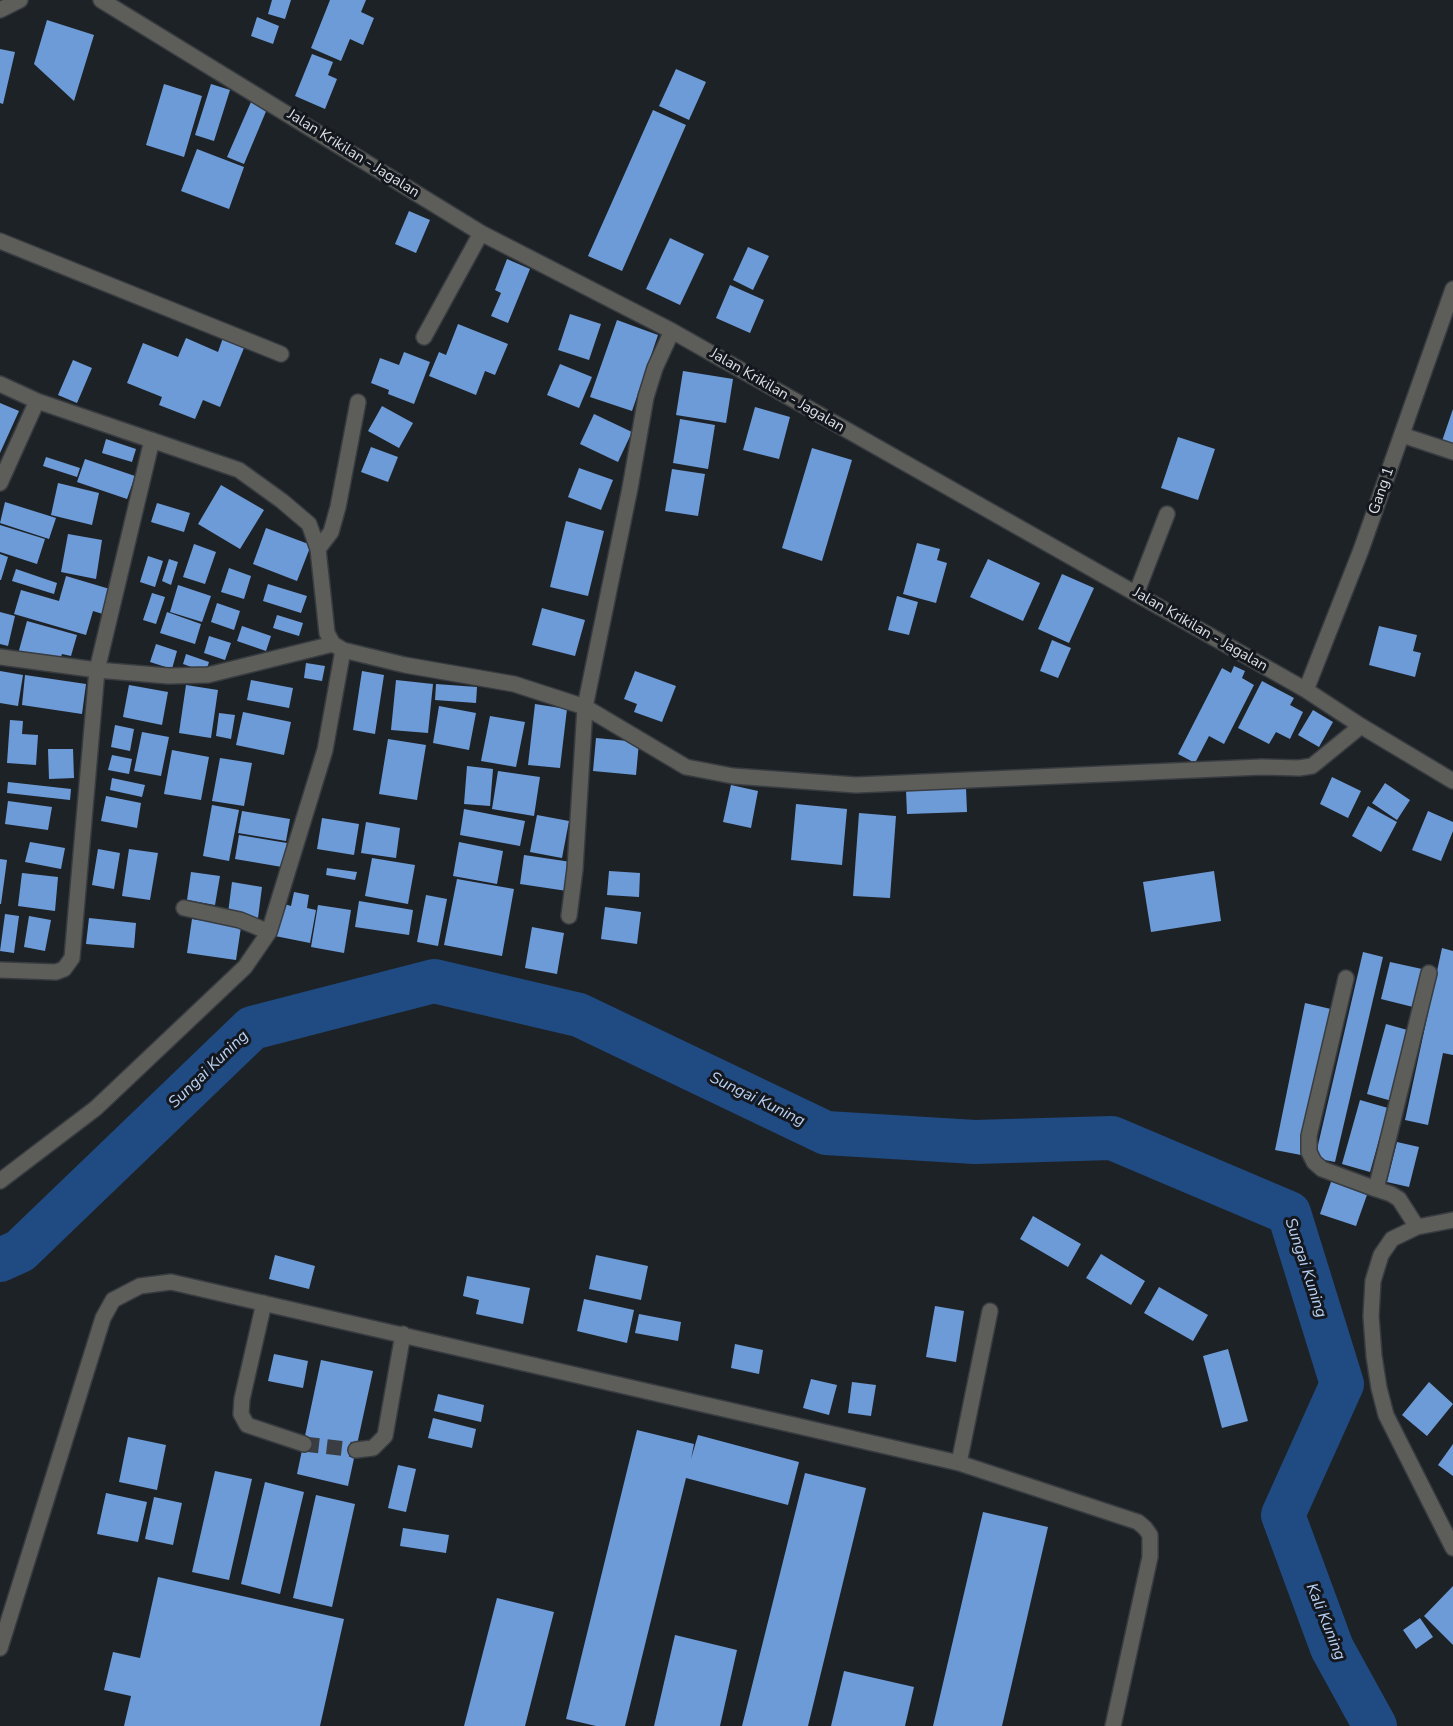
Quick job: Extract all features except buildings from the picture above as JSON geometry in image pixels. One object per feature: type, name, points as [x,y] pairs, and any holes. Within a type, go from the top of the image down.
[{"type":"street","points":[[0,10],[20,0]]},
{"type":"street","name":"Jalan Krikilan - Jagalan","points":[[101,0],[481,233],[672,331],[1306,690],[1453,781]]},
{"type":"street","points":[[424,337],[481,233]]},
{"type":"street","points":[[0,241],[281,354]]},
{"type":"street","name":"Gang 1","points":[[1306,690],[1361,550],[1453,289]]},
{"type":"street","points":[[568,916],[575,869],[585,707],[630,488],[646,397],[655,368],[672,331]]},
{"type":"street","points":[[0,384],[37,401],[239,470],[302,517],[309,524],[318,549],[327,633],[338,647],[325,750],[269,932],[245,967],[96,1108],[0,1180]]},
{"type":"street","points":[[0,483],[37,401]]},
{"type":"street","points":[[318,549],[331,532],[338,507],[358,402]]},
{"type":"street","points":[[1401,435],[1453,452]]},
{"type":"street","points":[[0,970],[56,972],[64,969],[72,958],[97,670],[152,440]]},
{"type":"street","points":[[1136,594],[1167,514]]},
{"type":"street","points":[[0,657],[97,670],[168,676],[208,675],[338,647],[405,665],[514,684],[585,707],[686,767],[733,776],[856,785],[1262,767],[1299,768],[1312,766],[1318,762],[1361,726]]},
{"type":"street","points":[[183,908],[240,920],[269,932]]},
{"type":"street","points":[[1376,1189],[1429,973]]},
{"type":"street","points":[[1346,978],[1309,1136],[1309,1152],[1314,1162],[1322,1169],[1399,1199],[1418,1227]]},
{"type":"street","points":[[1453,1220],[1418,1227],[1392,1239],[1381,1255],[1373,1281],[1371,1316],[1374,1356],[1386,1416],[1453,1548]]},
{"type":"street","points":[[0,1648],[103,1318],[114,1300],[141,1286],[171,1282],[960,1463],[1138,1522],[1150,1535],[1150,1557],[1113,1726]]},
{"type":"street","points":[[264,1303],[242,1399],[241,1414],[247,1425],[304,1444]]},
{"type":"street","points":[[960,1463],[990,1311]]},
{"type":"street","points":[[356,1450],[373,1448],[385,1436],[403,1334]]},
{"type":"waterway","name":"Sungai Kuning","points":[[0,1260],[20,1251],[252,1028],[434,981],[579,1015],[826,1133],[975,1142],[1112,1138],[1289,1213],[1342,1384],[1283,1515],[1332,1648],[1375,1726]]},
{"type":"tunnel","points":[[304,1444],[356,1450]]},
{"type":"water label","name":"Kali Kuning","points":[[1325,1622]]}]
